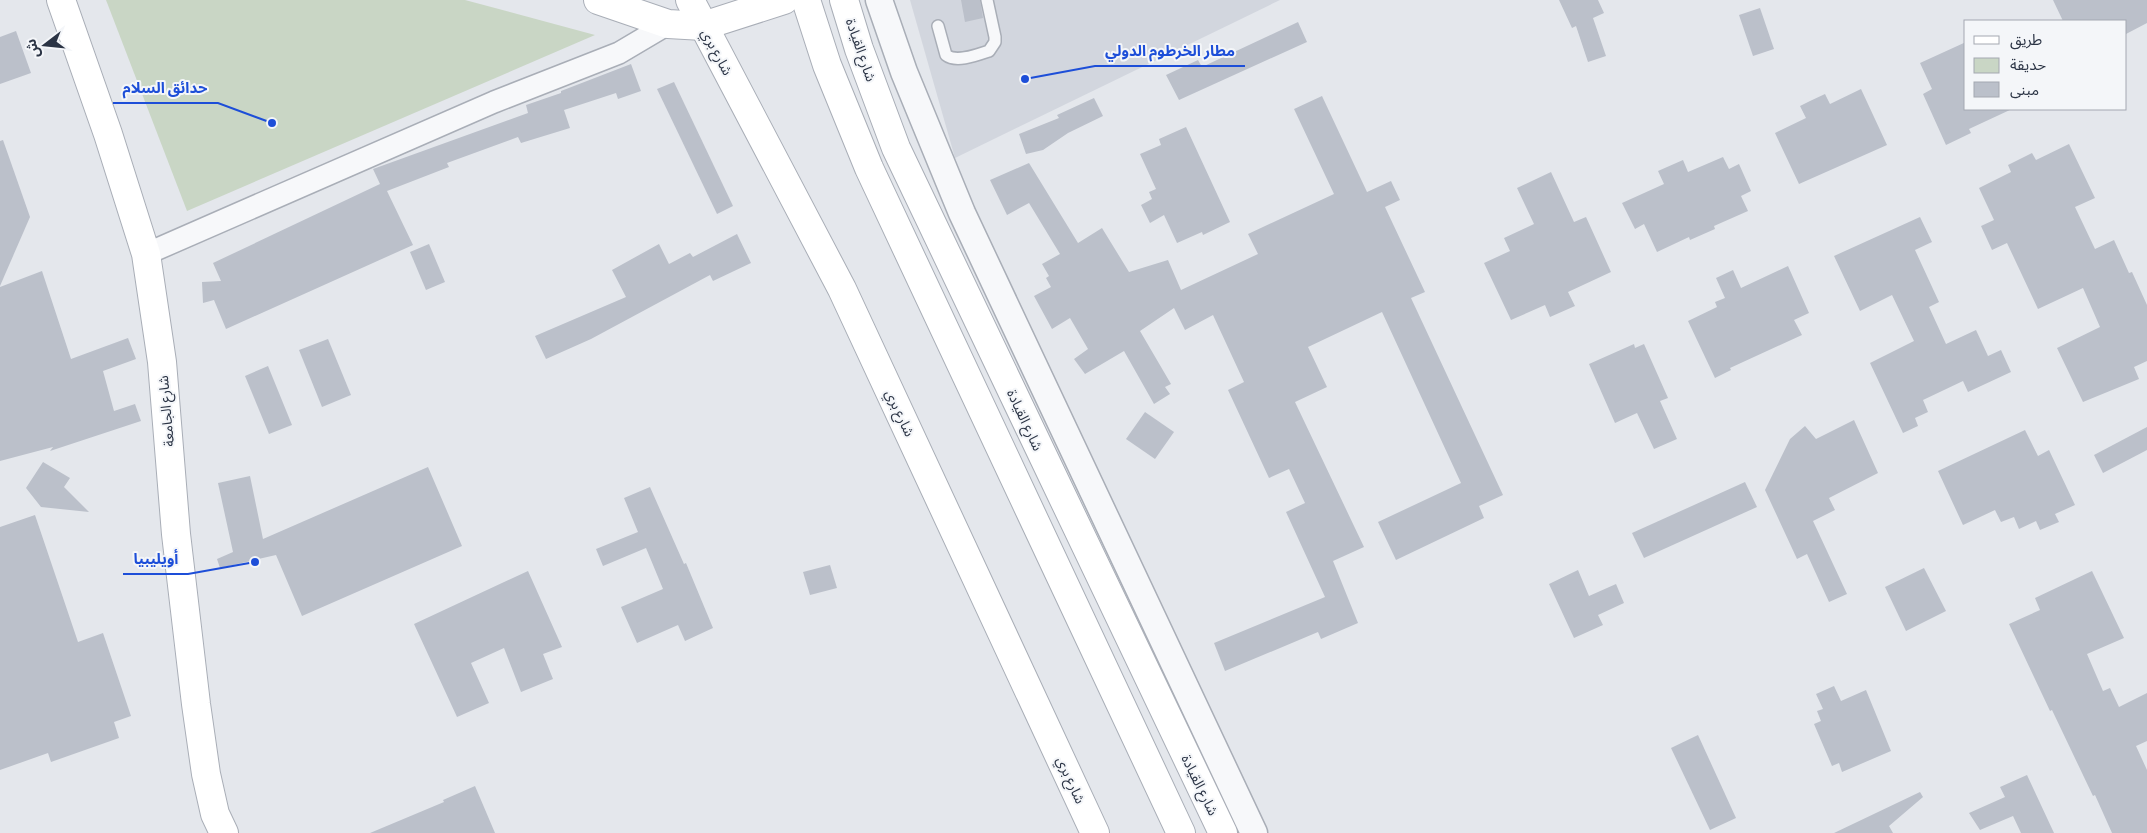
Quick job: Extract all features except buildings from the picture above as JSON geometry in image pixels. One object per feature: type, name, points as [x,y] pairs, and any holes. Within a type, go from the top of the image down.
[{"type":"main road","name":"شارع الجامعة","points":[[61,0],[103,118],[146,254],[162,362],[176,534],[197,713],[206,774],[216,814],[224,833]]},
{"type":"main road","points":[[598,0],[668,24],[703,26],[784,0]]},
{"type":"main road","name":"شارع بري","points":[[690,0],[842,289],[1096,833]]},
{"type":"main road","points":[[806,0],[828,65],[869,168],[1181,833]]},
{"type":"main road","name":"شارع القيادة","points":[[844,0],[859,49],[896,148],[1223,833]]},
{"type":"street","name":"شارع القيادة","points":[[880,0],[904,72],[962,213],[1254,833]]},
{"type":"street","points":[[146,254],[494,102],[619,53],[668,24]]},
{"type":"lane","points":[[938,26],[946,54],[950,58],[958,59],[989,51],[995,42],[995,37],[987,0]]},
{"type":"shaded area","points":[[910,0],[1280,0],[955,158]]},
{"type":"green space","points":[[106,0],[465,0],[595,35],[187,211]]},
{"type":"place","name":"مطار الخرطوم الدولي","points":[[1025,79]]},
{"type":"place","name":"حدائق السلام","points":[[272,123]]},
{"type":"place","name":"أويليبيا","points":[[255,562]]}]
